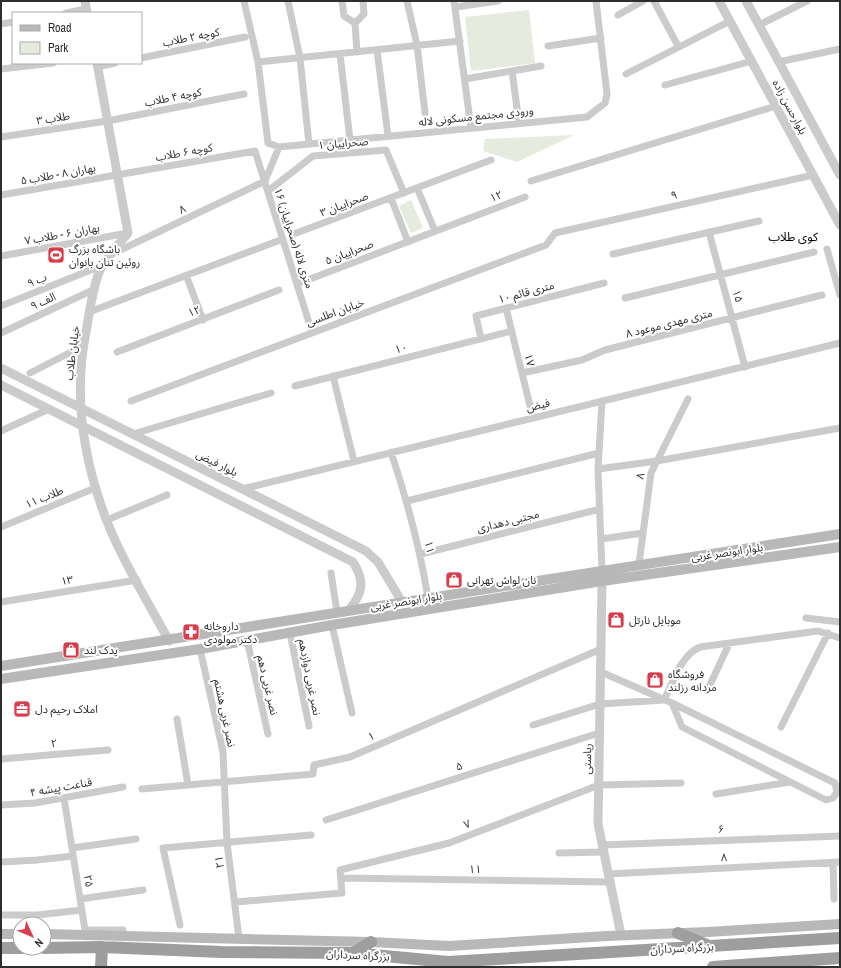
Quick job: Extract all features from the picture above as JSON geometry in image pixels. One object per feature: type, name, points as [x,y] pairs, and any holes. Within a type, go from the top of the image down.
[{"type":"highway","points":[[678,933],[710,946]]},
{"type":"highway","name":"بزرگراه سرداران","points":[[52,948],[102,947],[221,952],[353,953],[448,962],[840,938]]},
{"type":"highway","points":[[353,953],[371,942]]},
{"type":"highway","points":[[101,967],[102,947]]},
{"type":"highway","points":[[1,948],[12,948]]},
{"type":"highway","name":"بزرگراه سرداران","points":[[713,967],[840,958]]},
{"type":"main road","name":"بلوار ابونصر غربی","points":[[1,666],[169,641],[349,610],[639,564],[840,534]]},
{"type":"main road","points":[[783,543],[785,556]]},
{"type":"main road","name":"بلوار ابونصر غربی","points":[[1,679],[200,649],[290,632],[602,581],[840,547]]},
{"type":"main road","points":[[22,662],[25,675]]},
{"type":"main road","points":[[52,934],[239,938],[449,946],[621,935],[840,924]]},
{"type":"main road","points":[[1,934],[12,934]]},
{"type":"street","points":[[244,1],[258,62],[268,143],[279,146],[265,181]]},
{"type":"street","points":[[288,1],[300,58],[309,144]]},
{"type":"street","points":[[342,1],[344,16],[355,23]]},
{"type":"street","points":[[357,52],[355,23],[364,14],[363,1]]},
{"type":"street","points":[[407,1],[417,45],[424,113]]},
{"type":"street","points":[[470,128],[455,4],[498,1]]},
{"type":"street","name":"ورودی مجتمع مسکونی لاله","points":[[279,146],[587,116],[605,103],[607,94],[596,1]]},
{"type":"street","points":[[618,15],[642,1]]},
{"type":"street","points":[[654,1],[678,46]]},
{"type":"street","name":"بلوارحسن زاده","points":[[720,1],[840,225]]},
{"type":"street","name":"بلوارحسن زاده","points":[[746,1],[840,175]]},
{"type":"street","points":[[759,25],[807,1]]},
{"type":"street","points":[[70,12],[86,8]]},
{"type":"street","points":[[626,74],[678,46],[730,21]]},
{"type":"street","points":[[1,24],[12,22]]},
{"type":"street","name":"کوچه ۲ طلاب","points":[[142,58],[245,37]]},
{"type":"street","points":[[548,46],[601,38]]},
{"type":"street","points":[[258,62],[460,41]]},
{"type":"street","points":[[778,62],[840,49]]},
{"type":"street","points":[[377,50],[388,136]]},
{"type":"street","points":[[340,54],[350,140]]},
{"type":"street","points":[[665,85],[752,61]]},
{"type":"street","points":[[1,69],[44,64]]},
{"type":"street","points":[[97,65],[128,233]]},
{"type":"street","points":[[465,79],[541,66]]},
{"type":"street","points":[[512,71],[519,123]]},
{"type":"street","name":"کوچه ۴ طلاب","points":[[107,121],[244,94]]},
{"type":"street","points":[[530,181],[776,106]]},
{"type":"street","name":"طلاب ۳","points":[[1,137],[107,121]]},
{"type":"street","name":"صحراییان ۱","points":[[268,191],[313,156],[386,150],[404,193]]},
{"type":"street","name":"کوچه ۶ طلاب","points":[[118,175],[255,151]]},
{"type":"street","name":"۱۶ متری لاله (صحراییان)","points":[[255,151],[312,332]]},
{"type":"street","points":[[404,193],[491,160]]},
{"type":"street","name":"بهاران ۸ - طلاب ۵","points":[[1,195],[118,175]]},
{"type":"street","name":"۹","points":[[546,245],[555,233],[812,175]]},
{"type":"street","name":"۸","points":[[109,256],[265,181]]},
{"type":"street","points":[[417,188],[435,232]]},
{"type":"street","name":"صحراییان ۳","points":[[291,236],[404,193]]},
{"type":"street","name":"۱۲","points":[[408,242],[524,197]]},
{"type":"street","points":[[391,198],[408,242]]},
{"type":"street","points":[[612,254],[759,221]]},
{"type":"street","name":"۱۵","points":[[709,232],[745,366]]},
{"type":"street","name":"بهاران ۶ - طلاب ۷","points":[[1,256],[128,233]]},
{"type":"street","name":"خیابان طلاب","points":[[128,233],[109,256],[100,271],[83,346],[80,369],[79,407],[81,425],[95,488],[107,520],[136,580],[169,641]]},
{"type":"street","points":[[90,312],[283,239]]},
{"type":"street","name":"۵ صحراییان","points":[[297,284],[408,242]]},
{"type":"street","name":"خيابان اطلسى","points":[[131,400],[546,245]]},
{"type":"street","points":[[827,249],[840,295]]},
{"type":"street","points":[[625,298],[814,252]]},
{"type":"street","name":"۹ ب","points":[[1,306],[104,265]]},
{"type":"street","points":[[186,275],[203,320]]},
{"type":"street","name":"۱۰ متری قائم","points":[[481,339],[476,316],[604,283]]},
{"type":"street","name":"۹ الف","points":[[1,334],[95,289]]},
{"type":"street","name":"۱۲","points":[[117,352],[279,290]]},
{"type":"street","name":"۸ متری مهدی موعود","points":[[522,373],[582,360],[605,350],[822,295]]},
{"type":"street","name":"۱۷","points":[[506,308],[533,418]]},
{"type":"street","name":"۱۰","points":[[295,386],[512,331]]},
{"type":"street","name":"فیض","points":[[242,489],[840,343]]},
{"type":"street","points":[[30,373],[83,346]]},
{"type":"street","name":"بلوار فیض","points":[[1,368],[366,551],[378,562],[402,602]]},
{"type":"street","points":[[333,376],[354,461]]},
{"type":"street","points":[[1,385],[353,562],[359,572],[361,586],[357,600],[349,610]]},
{"type":"street","points":[[133,434],[271,393]]},
{"type":"street","name":"۸","points":[[639,564],[651,473],[688,399]]},
{"type":"street","points":[[602,401],[598,469],[602,570]]},
{"type":"street","points":[[1,431],[49,409]]},
{"type":"street","points":[[598,469],[657,461],[840,428]]},
{"type":"street","points":[[390,452],[407,501],[599,453]]},
{"type":"street","name":"طلاب ۱۱","points":[[1,527],[95,488]]},
{"type":"street","points":[[107,520],[167,495]]},
{"type":"street","name":"۱۱","points":[[407,501],[421,554],[428,598]]},
{"type":"street","name":"مجتبی دهداری","points":[[421,554],[600,509]]},
{"type":"street","points":[[296,533],[303,520]]},
{"type":"street","points":[[601,539],[643,533]]},
{"type":"street","points":[[331,573],[337,612]]},
{"type":"street","name":"۱۳","points":[[1,602],[136,580]]},
{"type":"street","name":"ریاستی","points":[[602,581],[598,824],[621,935]]},
{"type":"street","points":[[806,618],[840,622]]},
{"type":"street","points":[[332,625],[352,713]]},
{"type":"street","points":[[664,700],[684,660],[690,652],[700,647],[818,631],[840,638]]},
{"type":"street","name":"نصر غربی دوازدهم","points":[[290,632],[309,726]]},
{"type":"street","points":[[781,727],[828,633]]},
{"type":"street","name":"نصر غربی دهم","points":[[247,640],[268,734]]},
{"type":"street","points":[[708,689],[729,644]]},
{"type":"street","name":"نصر غربی هشتم","points":[[200,649],[223,752],[224,782]]},
{"type":"street","name":"۱","points":[[142,789],[313,774],[314,765],[350,757],[601,649]]},
{"type":"street","points":[[601,672],[664,700],[837,784],[837,792],[833,798],[826,800],[682,727],[672,704]]},
{"type":"street","points":[[533,725],[600,704],[664,700]]},
{"type":"street","points":[[177,719],[188,785]]},
{"type":"street","name":"۵","points":[[326,820],[600,733]]},
{"type":"street","name":"۲","points":[[1,759],[108,750]]},
{"type":"street","name":"۲۱","points":[[224,782],[227,843],[239,938]]},
{"type":"street","points":[[716,794],[790,782]]},
{"type":"street","name":"۷","points":[[341,878],[340,870],[449,843],[599,785],[681,783]]},
{"type":"street","name":"قناعت پیشه ۴","points":[[1,805],[35,803],[123,787]]},
{"type":"street","name":"۲۵","points":[[64,798],[86,930],[124,930]]},
{"type":"street","points":[[180,925],[163,848],[311,835]]},
{"type":"street","name":"۶","points":[[603,849],[840,836]]},
{"type":"street","points":[[72,848],[136,839]]},
{"type":"street","points":[[559,853],[603,849]]},
{"type":"street","points":[[1,862],[74,856]]},
{"type":"street","points":[[834,899],[836,863]]},
{"type":"street","name":"۸","points":[[609,878],[836,863]]},
{"type":"street","points":[[234,902],[342,893],[341,878]]},
{"type":"street","name":"۱۱","points":[[341,878],[609,878]]},
{"type":"street","points":[[80,899],[143,890]]},
{"type":"street","points":[[1,915],[37,915],[82,910]]},
{"type":"green space","points":[[529,10],[535,63],[471,71],[465,17]]},
{"type":"green space","points":[[574,135],[517,162],[483,151],[485,139]]},
{"type":"green space","points":[[411,200],[423,228],[411,233],[399,206]]},
{"type":"place","name":"باشگاه بزرگ روئین تنان بانوان","points":[[56,255]]},
{"type":"place","name":"نان لواش تهرانی","points":[[454,580]]},
{"type":"place","name":"موبایل نارتل","points":[[616,620]]},
{"type":"place","name":"داروخانه دکتر مولودی","points":[[191,632]]},
{"type":"place","name":"یدک لند","points":[[71,650]]},
{"type":"place","name":"فروشگاه مردانه رزلند","points":[[655,680]]},
{"type":"place","name":"املاک رحیم دل","points":[[22,709]]},
{"type":"district","name":"کوی طلاب","points":[[793,237]]}]
